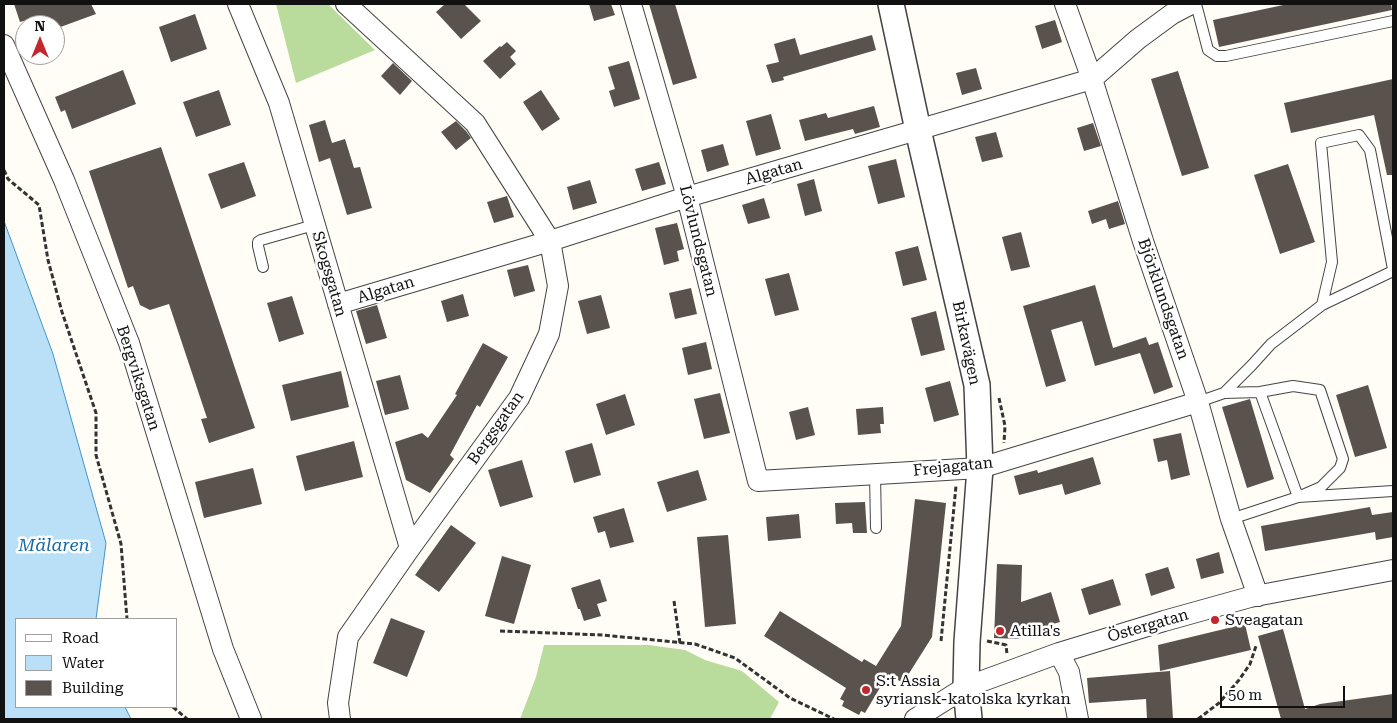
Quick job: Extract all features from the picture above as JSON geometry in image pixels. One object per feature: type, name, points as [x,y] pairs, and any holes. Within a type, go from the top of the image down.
[{"type":"street","name":"Skogsgatan","points":[[238,4],[279,103],[410,548]]},
{"type":"street","name":"Bergsgatan","points":[[340,719],[338,703],[348,637],[519,398],[549,334],[558,286],[550,241],[475,122],[346,4]]},
{"type":"street","name":"Lövlundsgatan","points":[[631,4],[687,197],[758,481]]},
{"type":"street","name":"Birkavägen","points":[[891,4],[977,385],[969,468],[966,687],[969,719]]},
{"type":"street","name":"Björklundsgatan","points":[[1065,4],[1092,79],[1143,241],[1198,402],[1231,519],[1258,596]]},
{"type":"street","name":"Algatan","points":[[338,304],[550,241],[687,197],[1092,79],[1138,39],[1172,14],[1191,4]]},
{"type":"street","name":"Bergviksgatan","points":[[4,45],[64,180],[129,343],[222,649],[251,719]]},
{"type":"street","name":"Frejagatan","points":[[758,481],[969,468],[1198,402]]},
{"type":"street","name":"Östergatan","points":[[915,719],[966,687],[1059,653],[1164,621],[1258,596],[1393,570]]},
{"type":"street","points":[[1059,653],[1069,672],[1078,719]]},
{"type":"lane","points":[[1196,4],[1208,50],[1217,56],[1226,56],[1393,21]]},
{"type":"lane","points":[[1224,393],[1271,344],[1322,305],[1393,270],[1370,150],[1359,135],[1321,143],[1332,262],[1322,305]]},
{"type":"lane","points":[[263,267],[258,242],[314,225]]},
{"type":"lane","points":[[1198,402],[1224,393],[1260,392],[1293,386],[1320,390],[1343,460],[1340,468],[1321,487],[1298,498],[1231,519]]},
{"type":"lane","points":[[1260,392],[1298,498]]},
{"type":"lane","points":[[876,474],[876,528]]},
{"type":"lane","points":[[1298,498],[1393,491]]},
{"type":"path","points":[[4,170],[8,179],[39,205],[48,260],[62,312],[96,413],[96,455],[122,544],[127,618]]},
{"type":"path","points":[[941,641],[969,468]]},
{"type":"path","points":[[674,601],[680,643]]},
{"type":"path","points":[[500,631],[603,635],[695,644],[735,658],[790,698],[834,719]]},
{"type":"path","points":[[1198,719],[1219,703],[1239,680],[1250,664],[1256,646]]},
{"type":"path","points":[[174,708],[187,719]]},
{"type":"green space","points":[[276,4],[328,4],[375,50],[296,83]]},
{"type":"green space","points":[[544,645],[649,645],[685,650],[705,660],[742,671],[779,702],[770,719],[520,719],[536,677]]},
{"type":"water","name":"Mälaren","points":[[4,221],[53,354],[106,543],[96,618],[15,618],[15,708],[126,708],[131,719],[4,719]]},
{"type":"building","points":[[14,4],[91,4],[96,14],[65,25],[65,15],[18,15]]},
{"type":"building","points":[[445,4],[464,4],[481,21],[461,39],[436,12]]},
{"type":"building","points":[[589,4],[611,4],[615,15],[594,21]]},
{"type":"building","points":[[649,4],[675,4],[697,78],[673,85]]},
{"type":"building","points":[[1288,4],[1391,4],[1392,10],[1219,47],[1213,20]]},
{"type":"building","points":[[195,14],[207,49],[171,62],[159,27]]},
{"type":"building","points":[[1055,20],[1062,42],[1042,49],[1035,26]]},
{"type":"building","points":[[872,35],[876,50],[783,77],[784,80],[772,83],[766,65],[779,62],[774,44],[795,38],[800,55]]},
{"type":"building","points":[[507,42],[516,51],[510,57],[516,64],[500,79],[483,61]]},
{"type":"building","points":[[629,61],[640,99],[614,107],[609,91],[615,89],[608,67]]},
{"type":"building","points":[[393,63],[412,81],[400,95],[381,76]]},
{"type":"building","points":[[976,68],[982,89],[962,95],[956,73]]},
{"type":"building","points":[[123,70],[136,104],[72,129],[65,110],[61,112],[55,97]]},
{"type":"building","points":[[1178,71],[1209,168],[1182,176],[1151,79]]},
{"type":"building","points":[[1393,79],[1393,175],[1387,175],[1374,115],[1291,133],[1284,103]]},
{"type":"building","points":[[219,90],[231,125],[196,137],[183,102]]},
{"type":"building","points":[[541,90],[560,119],[542,131],[523,102]]},
{"type":"building","points":[[874,106],[880,127],[855,134],[853,129],[805,141],[799,120],[826,113],[828,118]]},
{"type":"building","points":[[771,114],[781,149],[756,156],[746,121]]},
{"type":"building","points":[[325,120],[332,143],[345,139],[354,168],[360,167],[372,208],[347,215],[330,158],[319,162],[309,125]]},
{"type":"building","points":[[456,121],[471,138],[456,150],[441,132]]},
{"type":"building","points":[[1093,123],[1101,146],[1084,151],[1077,128]]},
{"type":"building","points":[[996,132],[1003,157],[982,162],[975,137]]},
{"type":"building","points":[[723,144],[729,165],[707,172],[701,150]]},
{"type":"building","points":[[161,147],[255,428],[209,443],[201,419],[207,418],[169,304],[150,310],[140,305],[133,286],[128,288],[89,171]]},
{"type":"building","points":[[896,159],[905,197],[878,204],[868,166]]},
{"type":"building","points":[[244,162],[256,196],[221,209],[208,174]]},
{"type":"building","points":[[659,162],[666,184],[642,191],[635,169]]},
{"type":"building","points":[[1288,164],[1315,242],[1280,254],[1254,175]]},
{"type":"building","points":[[814,179],[822,211],[805,216],[797,184]]},
{"type":"building","points":[[590,180],[597,203],[573,210],[567,187]]},
{"type":"building","points":[[507,196],[514,217],[494,223],[487,202]]},
{"type":"building","points":[[764,198],[770,218],[748,224],[742,205]]},
{"type":"building","points":[[1118,201],[1125,224],[1109,229],[1106,219],[1092,224],[1088,211]]},
{"type":"building","points":[[677,223],[684,249],[677,251],[679,261],[664,265],[655,228]]},
{"type":"building","points":[[1021,232],[1030,267],[1011,271],[1002,237]]},
{"type":"building","points":[[918,246],[927,280],[903,286],[895,252]]},
{"type":"building","points":[[528,265],[535,291],[514,297],[507,270]]},
{"type":"building","points":[[789,273],[799,310],[775,316],[765,279]]},
{"type":"building","points":[[1095,285],[1113,348],[1146,337],[1149,345],[1158,342],[1173,387],[1154,394],[1140,353],[1095,366],[1082,321],[1051,330],[1066,381],[1046,387],[1023,306]]},
{"type":"building","points":[[691,288],[697,314],[675,319],[669,293]]},
{"type":"building","points":[[463,294],[469,316],[447,322],[441,301]]},
{"type":"building","points":[[601,295],[610,328],[587,334],[578,301]]},
{"type":"building","points":[[292,296],[304,334],[279,342],[267,303]]},
{"type":"building","points":[[377,305],[387,338],[366,344],[356,311]]},
{"type":"building","points":[[936,311],[945,350],[921,356],[911,318]]},
{"type":"building","points":[[706,342],[712,369],[688,375],[682,348]]},
{"type":"building","points":[[483,343],[508,357],[480,407],[477,405],[450,455],[454,459],[430,493],[406,480],[395,442],[422,433],[428,438],[457,395],[455,394]]},
{"type":"building","points":[[341,371],[349,407],[291,421],[282,385]]},
{"type":"building","points":[[400,375],[409,409],[385,415],[376,381]]},
{"type":"building","points":[[950,381],[959,415],[934,422],[925,388]]},
{"type":"building","points":[[1368,385],[1387,448],[1355,457],[1336,395]]},
{"type":"building","points":[[720,393],[730,433],[704,439],[694,399]]},
{"type":"building","points":[[625,394],[635,425],[606,435],[596,404]]},
{"type":"building","points":[[1250,399],[1274,479],[1247,488],[1222,407]]},
{"type":"building","points":[[808,407],[815,435],[796,440],[789,412]]},
{"type":"building","points":[[883,407],[884,424],[880,424],[881,433],[858,435],[856,409]]},
{"type":"building","points":[[1181,433],[1190,475],[1171,480],[1167,460],[1158,462],[1153,439]]},
{"type":"building","points":[[354,441],[363,477],[305,491],[296,456]]},
{"type":"building","points":[[592,443],[601,475],[574,483],[565,451]]},
{"type":"building","points":[[1093,457],[1101,484],[1065,495],[1062,484],[1019,495],[1014,476],[1037,470],[1038,473]]},
{"type":"building","points":[[522,460],[533,497],[500,507],[488,470]]},
{"type":"building","points":[[253,468],[262,504],[204,518],[195,482]]},
{"type":"building","points":[[698,470],[707,500],[667,512],[657,482]]},
{"type":"building","points":[[915,499],[946,503],[932,637],[903,683],[888,674],[865,713],[861,711],[859,715],[842,706],[844,701],[840,699],[846,688],[764,636],[780,611],[862,662],[864,659],[876,666],[901,626]]},
{"type":"building","points":[[865,502],[867,533],[853,533],[852,523],[836,524],[835,503]]},
{"type":"building","points":[[1370,507],[1372,515],[1393,512],[1393,537],[1376,540],[1375,532],[1265,551],[1261,526]]},
{"type":"building","points":[[624,508],[634,542],[610,548],[605,531],[598,533],[593,517]]},
{"type":"building","points":[[799,514],[801,538],[768,541],[766,517]]},
{"type":"building","points":[[451,525],[476,543],[439,592],[415,575]]},
{"type":"building","points":[[728,535],[736,624],[705,627],[697,537]]},
{"type":"building","points":[[1219,552],[1224,573],[1201,579],[1196,559]]},
{"type":"building","points":[[502,556],[531,565],[514,624],[485,616]]},
{"type":"building","points":[[997,564],[1022,565],[1021,602],[1051,592],[1060,622],[1019,634],[1019,639],[994,638]]},
{"type":"building","points":[[1168,567],[1175,588],[1151,596],[1145,574]]},
{"type":"building","points":[[600,579],[607,601],[597,604],[601,616],[584,621],[571,588]]},
{"type":"building","points":[[1113,579],[1121,605],[1089,615],[1081,589]]},
{"type":"building","points":[[391,618],[425,631],[407,677],[373,663]]},
{"type":"building","points":[[1245,624],[1251,650],[1160,671],[1158,645]]},
{"type":"building","points":[[1283,629],[1305,709],[1320,704],[1393,694],[1393,719],[1281,719],[1258,636]]},
{"type":"building","points":[[1170,671],[1173,719],[1147,719],[1146,699],[1089,703],[1087,678]]},
{"type":"place","name":"Sveagatan","points":[[1215,620]]},
{"type":"place","name":"Atilla's","points":[[1000,631]]},
{"type":"place","name":"S:t Assia syriansk-katolska kyrkan","points":[[866,690]]}]
